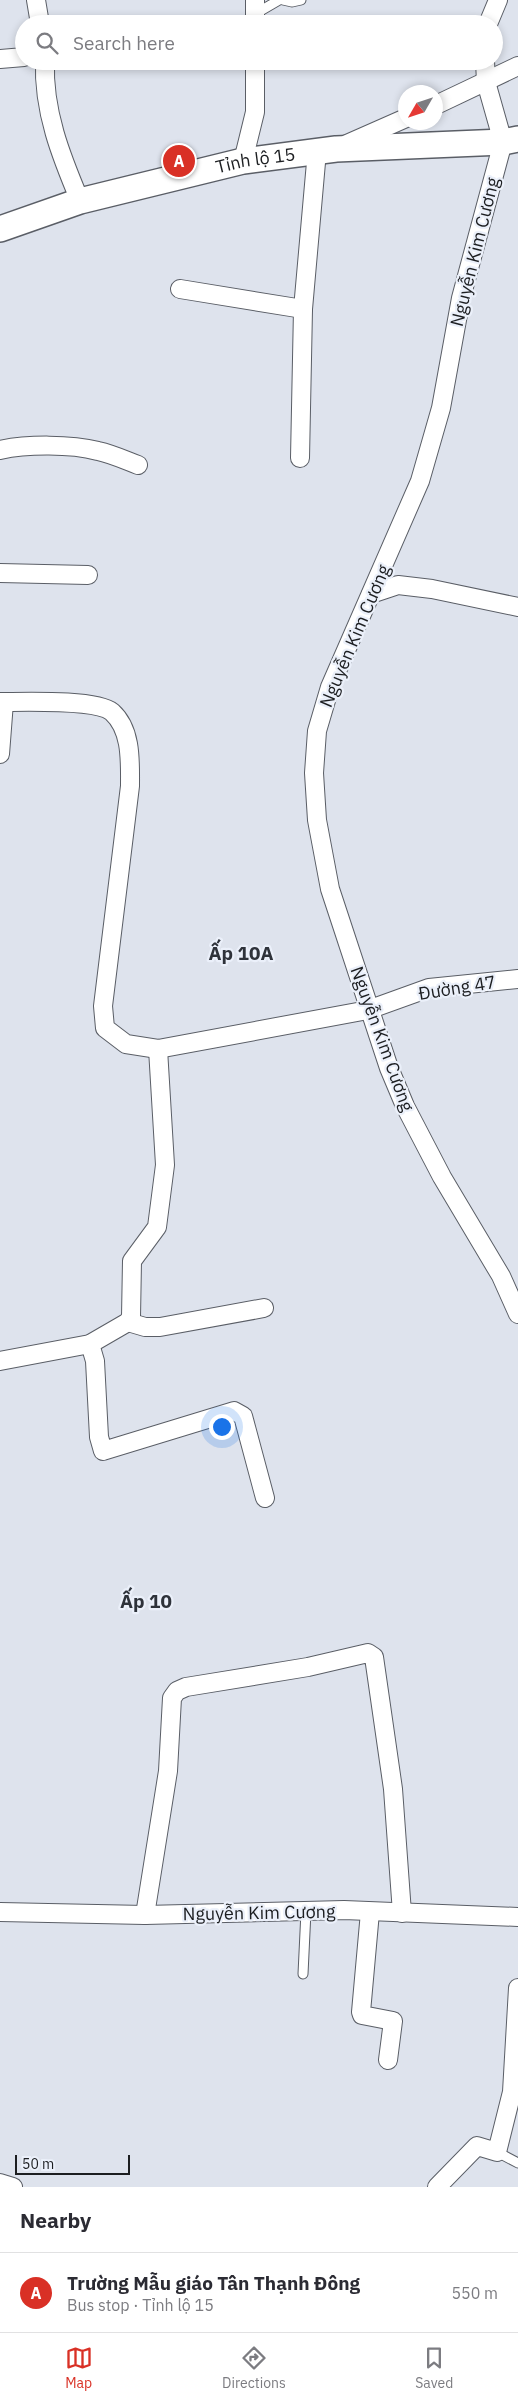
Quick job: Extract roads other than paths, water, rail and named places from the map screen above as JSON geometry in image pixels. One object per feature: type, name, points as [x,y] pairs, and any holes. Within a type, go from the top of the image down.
[{"type":"main road","name":"Tỉnh lộ 15","points":[[0,229],[80,201],[243,161],[327,150],[511,141]]},
{"type":"street","points":[[36,0],[38,15]]},
{"type":"street","points":[[492,15],[498,0]]},
{"type":"street","points":[[0,59],[15,58]]},
{"type":"street","points":[[443,102],[518,66]]},
{"type":"street","points":[[45,70],[44,85],[57,144],[80,201]]},
{"type":"street","points":[[243,161],[255,112],[255,70]]},
{"type":"street","points":[[485,70],[486,82],[511,141]]},
{"type":"street","points":[[300,458],[303,309],[327,150],[398,121]]},
{"type":"street","name":"Nguyễn Kim Cương","points":[[511,141],[461,298],[441,408],[422,472],[330,688],[318,731],[314,773],[316,820],[330,889],[368,1010],[389,1068],[442,1177],[501,1276],[517,1310]]},
{"type":"street","points":[[180,289],[303,309]]},
{"type":"street","points":[[0,450],[24,447],[84,448],[138,465]]},
{"type":"street","points":[[0,574],[88,575]]},
{"type":"street","points":[[371,594],[398,585],[432,589],[518,606]]},
{"type":"street","points":[[0,754],[2,702],[93,705],[111,712],[122,726],[130,752],[130,786],[103,1006],[105,1028],[126,1044],[158,1050],[165,1165],[157,1227],[132,1261],[131,1317],[128,1322],[90,1344],[0,1361]]},
{"type":"street","name":"Đường 47","points":[[158,1050],[368,1010],[429,988],[518,979]]},
{"type":"street","points":[[128,1322],[145,1327],[160,1327],[264,1308]]},
{"type":"street","points":[[90,1344],[95,1361],[99,1437],[103,1451],[234,1411],[239,1412],[243,1416],[265,1498]]},
{"type":"street","points":[[145,1915],[168,1771],[172,1698],[177,1691],[186,1686],[308,1667],[368,1653],[374,1657],[393,1789],[402,1913]]},
{"type":"street","name":"Nguyễn Kim Cương","points":[[0,1912],[145,1915],[306,1911],[518,1918]]},
{"type":"street","points":[[370,1912],[361,2012],[362,2015],[393,2021],[388,2060]]},
{"type":"street","points":[[437,2187],[469,2151],[477,2146],[498,2152],[515,2093],[518,1988]]},
{"type":"street","points":[[0,2184],[13,2187]]},
{"type":"lane","points":[[255,13],[279,0]]},
{"type":"lane","points":[[283,0],[292,2],[301,0]]},
{"type":"lane","points":[[303,1974],[306,1911]]},
{"type":"lane","points":[[498,2152],[518,2163]]},
{"type":"place","name":"Trường Mẫu giáo Tân Thạnh Đông","points":[[179,161]]},
{"type":"district","name":"Ấp 10A","points":[[241,953]]},
{"type":"district","name":"Ấp 10","points":[[146,1601]]}]
